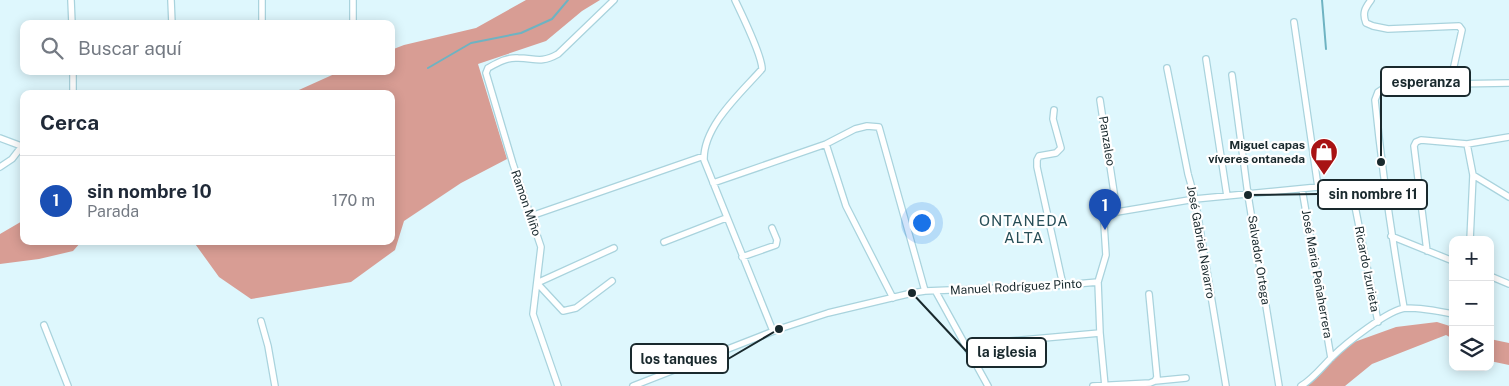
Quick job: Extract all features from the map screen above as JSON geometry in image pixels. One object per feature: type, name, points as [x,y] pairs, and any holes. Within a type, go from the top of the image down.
[{"type":"street","points":[[71,0],[72,20]]},
{"type":"street","points":[[171,0],[172,20]]},
{"type":"street","points":[[262,0],[262,20]]},
{"type":"street","points":[[353,0],[353,20]]},
{"type":"street","name":"Ramon Miño","points":[[558,386],[533,314],[541,247],[513,164],[486,72],[488,68],[507,59],[519,58],[535,61],[558,54],[614,0]]},
{"type":"street","points":[[735,0],[762,64],[762,69],[714,125],[705,148],[704,156],[726,218],[773,331]]},
{"type":"street","points":[[1371,0],[1364,11],[1364,18],[1366,23],[1373,26],[1388,29],[1459,26],[1462,30],[1450,84]]},
{"type":"street","points":[[1294,22],[1318,187]]},
{"type":"street","points":[[1206,59],[1227,196]]},
{"type":"street","name":"José Gabriel Navarro","points":[[1167,68],[1188,174],[1196,199],[1226,386]]},
{"type":"street","points":[[73,75],[73,90]]},
{"type":"street","name":"Salvador Ortega","points":[[1232,75],[1248,195],[1278,386]]},
{"type":"street","points":[[1404,308],[1384,184],[1375,100],[1378,92],[1384,88],[1509,83]]},
{"type":"street","name":"Panzaleo","points":[[1100,100],[1118,212]]},
{"type":"street","points":[[1054,110],[1053,119],[1061,148],[1056,153],[1039,156],[1037,166],[1063,285]]},
{"type":"street","points":[[713,183],[826,144],[855,129],[867,126],[879,127],[925,291]]},
{"type":"street","points":[[1427,251],[1414,146],[1416,142],[1421,140],[1467,144],[1509,137]]},
{"type":"street","points":[[0,138],[20,146]]},
{"type":"street","points":[[826,144],[846,206],[893,298]]},
{"type":"street","points":[[1467,144],[1473,175],[1470,236]]},
{"type":"street","points":[[0,167],[12,159],[20,150]]},
{"type":"street","points":[[531,216],[704,156]]},
{"type":"street","points":[[1473,175],[1509,197]]},
{"type":"street","points":[[1118,212],[1196,199],[1318,187],[1384,184]]},
{"type":"street","name":"Ricardo Izurieta","points":[[1351,186],[1378,322]]},
{"type":"street","name":"José Maria Peñaherrera","points":[[1302,189],[1331,358]]},
{"type":"street","name":"Manuel Rodríguez Pinto","points":[[633,386],[773,331],[828,313],[893,298],[925,291],[936,292],[1098,282],[1106,255],[1104,224],[1109,216],[1118,212]]},
{"type":"street","points":[[664,242],[726,218]]},
{"type":"street","points":[[742,257],[776,245],[777,240],[772,228]]},
{"type":"street","points":[[1392,236],[1449,259]]},
{"type":"street","points":[[612,281],[576,308],[563,311],[537,283],[614,248]]},
{"type":"street","points":[[1494,278],[1509,284]]},
{"type":"street","points":[[1098,282],[1104,385]]},
{"type":"street","points":[[936,292],[988,386]]},
{"type":"street","points":[[1149,294],[1156,379]]},
{"type":"street","points":[[1301,386],[1312,378],[1344,346],[1395,312],[1404,308],[1449,313]]},
{"type":"street","points":[[261,321],[268,346],[275,386]]},
{"type":"street","points":[[44,325],[68,386]]},
{"type":"street","points":[[965,345],[1100,334]]},
{"type":"street","points":[[1093,386],[1150,383],[1156,379],[1186,378]]},
{"type":"shaded area","points":[[526,0],[600,0],[582,11],[546,41],[478,64],[507,159],[461,183],[404,221],[395,250],[351,282],[251,299],[219,277],[196,245],[395,245],[395,90],[299,90],[332,75],[395,75],[395,48],[476,28]]},
{"type":"shaded area","points":[[20,222],[20,245],[78,245],[73,251],[39,259],[0,264],[0,234]]},
{"type":"shaded area","points":[[1437,322],[1449,326],[1449,337],[1446,335],[1372,364],[1345,386],[1302,386],[1346,345],[1396,327]]},
{"type":"shaded area","points":[[1494,340],[1509,343],[1509,365],[1494,362]]},
{"type":"waterway","points":[[428,68],[471,43],[521,33],[552,19],[568,0]]},
{"type":"waterway","points":[[1322,0],[1326,49]]},
{"type":"place","name":"esperanza","points":[[1381,162]]},
{"type":"place","name":"Miguel capas víveres ontaneda","points":[[1324,176]]},
{"type":"place","name":"sin nombre 11","points":[[1248,195]]},
{"type":"place","name":"sin nombre 10","points":[[1105,230]]},
{"type":"place","name":"la iglesia","points":[[912,293]]},
{"type":"place","name":"los tanques","points":[[779,329]]},
{"type":"district","name":"ONTANEDA ALTA","points":[[1024,228]]}]
